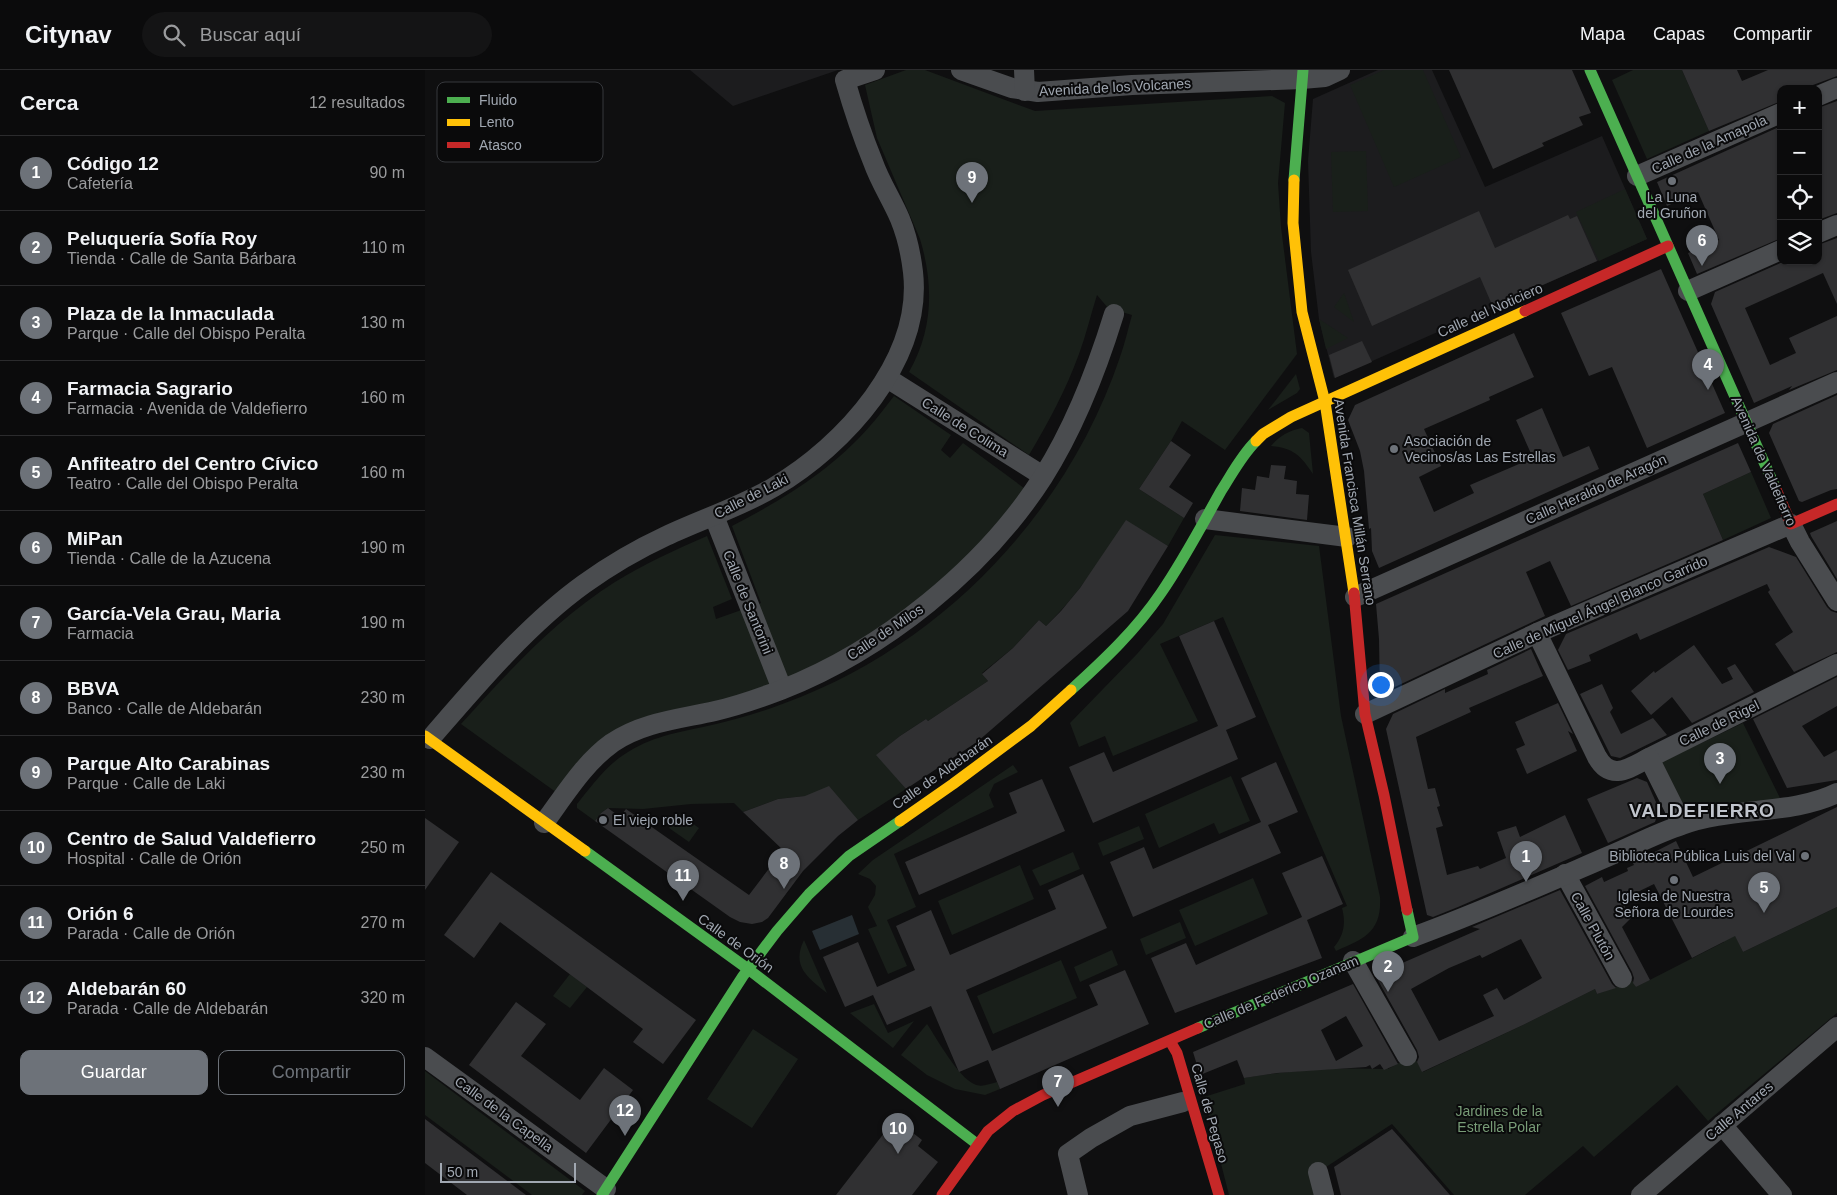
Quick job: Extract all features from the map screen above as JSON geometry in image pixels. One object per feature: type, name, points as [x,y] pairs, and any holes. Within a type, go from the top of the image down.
[{"type":"street","name":"Calle de Laki","points":[[427,738],[559,603],[584,584],[637,551],[665,536],[714,516],[772,488],[795,474],[817,457],[842,433],[887,378],[900,353],[908,331],[913,304],[913,274],[908,244],[901,220],[873,162],[855,114],[845,80],[875,70]]},
{"type":"street","name":"Avenida de los Volcanes","points":[[961,70],[1025,91],[1038,92],[1132,78],[1303,74],[1325,77],[1340,70]]},
{"type":"street","points":[[1024,70],[1025,91]]},
{"type":"street","name":"Avenida de Valdefierro","points":[[1595,72],[1637,176],[1791,524],[1800,542],[1837,601]]},
{"type":"street","name":"Avenida Francisca Millán Serrano","points":[[1303,74],[1293,223],[1297,272],[1303,312],[1325,402],[1347,536],[1355,596],[1365,714],[1384,795],[1413,937]]},
{"type":"street","points":[[1822,94],[1837,88]]},
{"type":"street","name":"Calle de la Amapola","points":[[1637,176],[1777,114]]},
{"type":"street","points":[[1822,231],[1837,225]]},
{"type":"street","name":"Calle del Noticiero","points":[[1325,402],[1668,246]]},
{"type":"street","points":[[1688,291],[1777,252]]},
{"type":"street","name":"Calle de Milos","points":[[544,823],[581,774],[595,759],[610,745],[629,733],[649,725],[717,710],[782,689],[853,656],[900,625],[941,592],[1009,524],[1043,476],[1086,393],[1115,314]]},
{"type":"street","name":"Calle de Colima","points":[[887,378],[1043,476]]},
{"type":"street","name":"Calle Heraldo de Aragón","points":[[1355,596],[1837,382]]},
{"type":"street","name":"Calle de Aldebarán","points":[[604,1192],[748,969],[809,894],[849,856],[953,784],[1031,726],[1116,649],[1140,622],[1162,592],[1249,448],[1263,434],[1279,424],[1325,402]]},
{"type":"street","name":"Calle de Miguel Ángel Blanco Garrido","points":[[1365,714],[1537,633],[1837,504]]},
{"type":"street","name":"Calle de Santorini","points":[[714,516],[782,689]]},
{"type":"street","points":[[1205,519],[1347,536]]},
{"type":"street","name":"Calle de Rigel","points":[[1537,633],[1601,765],[1608,770],[1619,771],[1649,758],[1837,664]]},
{"type":"street","name":"Calle de Orión","points":[[427,738],[748,969],[977,1144]]},
{"type":"street","points":[[1649,758],[1682,824]]},
{"type":"street","name":"Calle de Federico Ozanam","points":[[942,1195],[988,1131],[1000,1120],[1027,1104],[1353,961],[1682,824],[1721,815],[1805,803],[1837,793]]},
{"type":"street","name":"Calle Plutón","points":[[1565,874],[1622,978]]},
{"type":"street","points":[[1353,961],[1407,1056]]},
{"type":"street","name":"Calle Antares","points":[[1641,1195],[1837,1028]]},
{"type":"street","name":"Calle de Pegaso","points":[[1170,1040],[1177,1053],[1219,1195]]},
{"type":"street","name":"Calle de la Capella","points":[[425,1057],[604,1192]]},
{"type":"street","points":[[1078,1195],[1067,1154],[1130,1116],[1183,1102]]},
{"type":"street","points":[[1722,1125],[1782,1195]]},
{"type":"street","points":[[1318,1172],[1324,1195]]},
{"type":"shaded area","points":[[690,70],[838,70],[733,106]]},
{"type":"shaded area","points":[[1378,70],[1432,70],[1485,187],[1602,136],[1647,239],[1334,378],[1319,319],[1311,252],[1308,161],[1313,99]]},
{"type":"shaded area","points":[[852,915],[859,934],[820,950],[812,931]]},
{"type":"green space","points":[[906,70],[925,70],[1035,111],[1272,96],[1285,103],[1278,183],[1281,227],[1297,354],[1225,450],[1182,421],[1139,489],[1184,518],[1168,546],[1126,521],[1089,576],[1058,614],[1046,626],[1039,620],[1013,648],[982,673],[988,681],[928,721],[926,719],[900,736],[877,755],[906,789],[858,820],[805,796],[778,799],[743,812],[734,803],[691,804],[643,809],[608,808],[595,821],[577,808],[577,804],[607,768],[629,751],[649,741],[765,710],[842,678],[896,647],[946,609],[991,567],[1032,520],[1067,469],[1097,415],[1120,357],[1132,315],[1108,308],[1097,295],[1082,347],[1068,380],[1050,418],[1029,455],[909,372],[923,340],[927,324],[929,307],[928,273],[920,239],[877,138],[865,85]]},
{"type":"green space","points":[[1384,70],[1423,70],[1461,157],[1394,187],[1350,85]]},
{"type":"green space","points":[[1633,70],[1682,70],[1709,131],[1647,159],[1612,80]]},
{"type":"green space","points":[[1366,151],[1368,211],[1333,212],[1331,152]]},
{"type":"green space","points":[[1625,189],[1647,239],[1599,261],[1576,212]]},
{"type":"green space","points":[[1344,293],[1354,322],[1334,307]]},
{"type":"green space","points":[[1319,319],[1348,338],[1326,349]]},
{"type":"green space","points":[[1296,374],[1300,389],[1297,393],[1268,410]]},
{"type":"green space","points":[[894,396],[951,435],[941,450],[950,458],[963,443],[1028,491],[964,567],[852,651],[753,693],[641,723],[560,795],[461,724],[533,648],[572,613],[615,582],[637,569],[707,536],[732,599],[713,607],[716,619],[761,603],[732,526],[788,495],[823,470],[855,442]]},
{"type":"green space","points":[[1302,428],[1309,433],[1313,474],[1305,462],[1296,454],[1286,449],[1271,446],[1285,434]]},
{"type":"green space","points":[[1751,472],[1771,518],[1723,540],[1703,494]]},
{"type":"green space","points":[[1215,535],[1319,546],[1341,716],[1380,897],[1378,919],[1369,933],[1363,938],[1336,951],[1334,947],[1343,929],[1342,908],[1347,906],[1223,617],[1160,644],[1198,721],[1113,756],[1105,736],[1079,747],[1070,723],[1137,654],[1163,624]]},
{"type":"green space","points":[[1743,723],[1782,802],[1692,815],[1685,813],[1658,762]]},
{"type":"green space","points":[[1013,765],[1018,772],[994,784],[989,795],[994,807],[894,854],[916,907],[887,920],[907,966],[888,974],[868,929],[877,926],[868,907],[875,895],[876,886],[870,879],[858,874],[873,860]]},
{"type":"green space","points":[[1231,776],[1250,821],[1219,834],[1214,823],[1159,848],[1145,814]]},
{"type":"green space","points":[[679,814],[699,828],[689,842],[669,828]]},
{"type":"green space","points":[[1139,826],[1144,839],[1103,856],[1098,843]]},
{"type":"green space","points":[[1073,852],[1080,869],[1040,886],[1032,870]]},
{"type":"green space","points":[[1020,865],[1034,899],[952,935],[938,901]]},
{"type":"green space","points":[[1253,878],[1268,914],[1195,946],[1179,910]]},
{"type":"green space","name":"Jardines de la Estrella Polar","points":[[1837,907],[1837,1013],[1708,1121],[1677,1085],[1594,1157],[1583,1146],[1525,1195],[1454,1195],[1392,1124],[1326,1167],[1333,1195],[1229,1195],[1204,1097],[1245,1084],[1244,1078],[1314,1070],[1384,1069],[1387,1067],[1388,1069],[1413,1055],[1423,1072],[1595,989],[1597,994],[1633,981],[1636,987],[1724,942],[1719,930],[1730,925],[1743,952]]},
{"type":"green space","points":[[1180,922],[1186,938],[1146,955],[1140,939]]},
{"type":"green space","points":[[804,940],[827,993],[803,971],[799,957]]},
{"type":"green space","points":[[1112,950],[1118,965],[1080,982],[1074,967]]},
{"type":"green space","points":[[1061,960],[1077,998],[993,1034],[977,996]]},
{"type":"green space","points":[[570,974],[587,987],[570,1008],[553,996]]},
{"type":"green space","points":[[874,1004],[888,1033],[914,1021],[893,1048],[850,1013]]},
{"type":"green space","points":[[927,1024],[961,1074],[979,1086],[997,1082],[1000,1089],[985,1095],[955,1089],[927,1075],[901,1055]]},
{"type":"green space","points":[[753,1029],[798,1059],[752,1128],[707,1099]]},
{"type":"green space","points":[[425,1071],[585,1191],[582,1195],[532,1195],[425,1115]]},
{"type":"building","points":[[1449,70],[1572,70],[1591,113],[1579,117],[1583,125],[1542,143],[1544,146],[1493,169]]},
{"type":"building","points":[[1682,70],[1737,70],[1742,81],[1768,70],[1837,70],[1837,76],[1813,85],[1777,85],[1777,103],[1709,131]]},
{"type":"building","points":[[1837,101],[1837,213],[1822,219],[1822,130],[1822,107]]},
{"type":"building","points":[[1777,128],[1777,240],[1697,274],[1688,253],[1719,240],[1698,192],[1667,206],[1657,182]]},
{"type":"building","points":[[1479,211],[1495,248],[1568,215],[1570,219],[1577,216],[1597,261],[1493,307],[1480,277],[1372,326],[1348,270]]},
{"type":"building","points":[[1837,238],[1837,304],[1823,273],[1745,308],[1770,365],[1796,353],[1789,338],[1837,316],[1837,370],[1789,390],[1792,386],[1754,403],[1711,304],[1715,292],[1777,265],[1822,265],[1822,244]]},
{"type":"building","points":[[1661,269],[1725,413],[1647,448],[1612,367],[1589,376],[1561,313]]},
{"type":"building","points":[[1514,333],[1534,377],[1489,397],[1490,400],[1424,429],[1441,466],[1419,477],[1434,512],[1474,493],[1470,485],[1533,458],[1516,420],[1542,408],[1563,457],[1589,446],[1599,469],[1379,568],[1372,551],[1371,528],[1369,529],[1364,471],[1360,451],[1348,420],[1355,405]]},
{"type":"building","points":[[1362,341],[1372,362],[1335,378],[1329,355]]},
{"type":"building","points":[[1837,395],[1837,489],[1802,502],[1799,501],[1769,433],[1773,424]]},
{"type":"building","points":[[1171,441],[1191,455],[1169,487],[1193,503],[1184,518],[1139,489]]},
{"type":"building","points":[[1738,443],[1751,472],[1703,494],[1723,540],[1571,606],[1550,561],[1526,572],[1545,616],[1380,694],[1376,604]]},
{"type":"building","points":[[1271,465],[1286,466],[1284,479],[1297,481],[1296,494],[1309,495],[1307,520],[1240,511],[1242,488],[1255,490],[1257,476],[1269,478]]},
{"type":"building","points":[[1126,520],[1168,546],[1128,611],[977,742],[906,789],[876,755],[900,736],[926,719],[928,721],[988,681],[982,674],[1013,648],[1039,620],[1046,626],[1061,611],[1080,588]]},
{"type":"building","points":[[1837,521],[1837,579],[1810,533]]},
{"type":"building","points":[[1769,547],[1796,557],[1827,607],[1837,613],[1837,652],[1794,672],[1775,644],[1793,632],[1768,592],[1770,590],[1767,584],[1640,640],[1637,633],[1589,655],[1591,661],[1568,670],[1558,650],[1566,634]]},
{"type":"building","points":[[1214,621],[1256,717],[1226,730],[1238,759],[1093,823],[1069,767],[1104,752],[1113,772],[1218,726],[1179,636]]},
{"type":"building","points":[[1694,645],[1722,684],[1733,679],[1727,668],[1735,664],[1754,692],[1692,723],[1672,697],[1651,715],[1631,691],[1654,671],[1655,673]]},
{"type":"building","points":[[1531,649],[1543,676],[1469,708],[1471,712],[1416,737],[1428,789],[1435,788],[1440,806],[1437,807],[1443,826],[1436,828],[1447,875],[1478,866],[1480,869],[1506,858],[1497,832],[1516,826],[1520,837],[1565,815],[1582,853],[1433,917],[1427,915],[1386,729],[1393,714],[1445,689],[1445,693],[1488,674],[1487,670]]},
{"type":"building","points":[[1837,677],[1837,706],[1802,726],[1824,757],[1837,750],[1837,780],[1787,788],[1753,719]]},
{"type":"building","points":[[1602,684],[1613,708],[1610,712],[1621,734],[1653,718],[1667,735],[1620,758],[1611,756],[1580,694]]},
{"type":"building","points":[[1558,703],[1573,734],[1568,731],[1577,751],[1527,774],[1516,749],[1525,745],[1515,722]]},
{"type":"building","points":[[1276,762],[1298,812],[1268,825],[1281,853],[1133,917],[1110,862],[1144,847],[1153,869],[1261,822],[1241,778]]},
{"type":"building","points":[[1637,778],[1647,782],[1659,809],[1655,822],[1608,843],[1587,799]]},
{"type":"building","points":[[1042,779],[1065,831],[919,895],[905,862],[1017,813],[1009,793]]},
{"type":"building","points":[[829,786],[858,820],[838,836],[803,871],[768,918],[762,922],[752,924],[740,922],[730,917],[595,821],[608,808],[620,817],[626,809],[749,895],[783,850],[743,812],[778,799],[805,796]]},
{"type":"building","points":[[1837,807],[1837,907],[1743,952],[1735,936],[1692,958],[1654,884],[1621,900],[1631,918],[1622,927],[1650,980],[1636,987],[1633,983],[1632,972],[1585,886],[1602,877],[1604,882],[1628,871],[1627,868],[1634,865],[1633,863],[1676,841],[1693,877]]},
{"type":"building","points":[[425,818],[459,842],[425,890]]},
{"type":"building","points":[[1322,856],[1343,904],[1307,920],[1322,958],[1175,1013],[1151,958],[1186,943],[1196,965],[1302,917],[1282,873]]},
{"type":"building","points":[[491,872],[696,1020],[663,1064],[633,1042],[643,1029],[500,922],[474,958],[444,935]]},
{"type":"building","points":[[1083,874],[1107,928],[966,990],[992,1051],[1098,1005],[1089,985],[1125,970],[1149,1024],[1000,1089],[988,1060],[959,1072],[931,1006],[887,1025],[873,995],[845,1007],[823,957],[858,942],[877,987],[915,970],[896,926],[931,910],[950,955],[1056,909],[1048,890]]},
{"type":"building","points":[[1560,890],[1616,988],[1597,994],[1595,989],[1422,1072],[1417,1062],[1419,1057],[1417,1050],[1375,975],[1480,929],[1472,927]],"holes":[[[1521,939],[1542,978],[1504,1000],[1497,988],[1483,995],[1494,1016],[1439,1041],[1411,989],[1449,968],[1480,955],[1482,958]]]},
{"type":"building","points":[[1353,984],[1398,1064],[1384,1070],[1380,1064],[1372,1069],[1370,1065],[1366,1067],[1277,1073],[1244,1078],[1237,1060],[1200,1075],[1193,1052]],"holes":[[[1346,1016],[1363,1046],[1336,1061],[1321,1030]]]},
{"type":"building","points":[[516,1002],[546,1024],[521,1056],[580,1100],[604,1068],[633,1090],[586,1153],[469,1065]]},
{"type":"building","points":[[425,1119],[526,1195],[467,1195],[425,1163]]},
{"type":"building","points":[[895,1119],[922,1140],[918,1146],[938,1162],[912,1195],[836,1195]]},
{"type":"building","points":[[1392,1129],[1450,1195],[1341,1195],[1334,1167]]},
{"type":"traffic: fast","points":[[1294,180],[1303,70]]},
{"type":"traffic: fast","points":[[1590,70],[1775,487]]},
{"type":"traffic: fast","points":[[1071,690],[1119,644],[1151,607],[1177,568],[1237,465],[1256,441]]},
{"type":"traffic: fast","points":[[602,1195],[743,976],[777,931],[809,894],[849,856],[900,821]]},
{"type":"traffic: fast","points":[[585,851],[748,969],[977,1144]]},
{"type":"traffic: fast","points":[[1198,1028],[1413,937],[1407,910]]},
{"type":"traffic: slow","points":[[1294,180],[1293,223],[1302,312],[1325,402],[1354,593]]},
{"type":"traffic: slow","points":[[1256,441],[1263,434],[1291,417],[1525,311]]},
{"type":"traffic: slow","points":[[900,821],[1031,726],[1071,690]]},
{"type":"traffic: slow","points":[[425,736],[585,851]]},
{"type":"traffic: jam","points":[[1525,311],[1668,246]]},
{"type":"traffic: jam","points":[[1775,487],[1791,524],[1837,504]]},
{"type":"traffic: jam","points":[[1354,593],[1365,714],[1384,795],[1407,910]]},
{"type":"traffic: jam","points":[[942,1195],[988,1131],[1013,1111],[1043,1095],[1198,1028]]},
{"type":"traffic: jam","points":[[1170,1041],[1177,1053],[1219,1195]]},
{"type":"place","name":"La Luna del Gruñon","points":[[1672,181]]},
{"type":"place","name":"Parque Alto Carabinas","points":[[972,203]]},
{"type":"place","name":"MiPan","points":[[1702,266]]},
{"type":"place","name":"Farmacia Sagrario","points":[[1708,390]]},
{"type":"place","name":"Asociación de Vecinos/as Las Estrellas","points":[[1394,449]]},
{"type":"place","name":"Plaza de la Inmaculada","points":[[1720,784]]},
{"type":"place","name":"El viejo roble","points":[[603,820]]},
{"type":"place","name":"Biblioteca Pública Luis del Val","points":[[1805,856]]},
{"type":"place","name":"Iglesia de Nuestra Señora de Lourdes","points":[[1674,880]]},
{"type":"place","name":"Código 12","points":[[1526,882]]},
{"type":"place","name":"BBVA","points":[[784,889]]},
{"type":"place","name":"Orión 6","points":[[683,901]]},
{"type":"place","name":"Anfiteatro del Centro Cívico","points":[[1764,913]]},
{"type":"place","name":"Peluquería Sofía Roy","points":[[1388,992]]},
{"type":"place","name":"García-Vela Grau, Maria","points":[[1058,1107]]},
{"type":"place","name":"Aldebarán 60","points":[[625,1136]]},
{"type":"place","name":"Centro de Salud Valdefierro","points":[[898,1154]]},
{"type":"district","name":"VALDEFIERRO","points":[[1702,810]]}]
